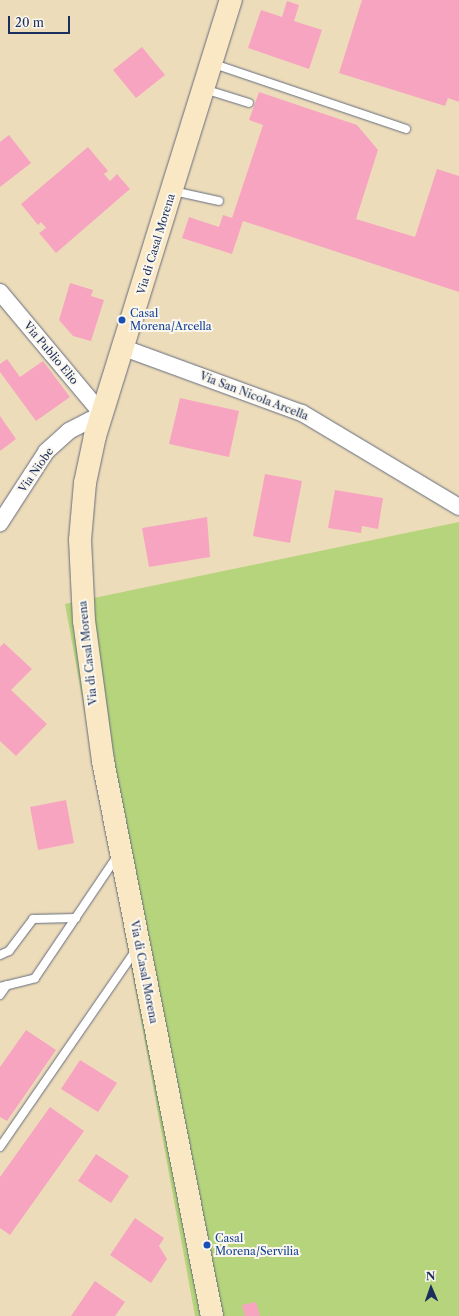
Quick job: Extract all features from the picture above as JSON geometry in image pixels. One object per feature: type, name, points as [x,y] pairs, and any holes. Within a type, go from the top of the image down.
[{"type":"main road","name":"Via di Casal Morena","points":[[212,1316],[120,851],[91,684],[80,566],[84,490],[102,414],[124,348],[231,0]]},
{"type":"street","name":"Via Publio Elio","points":[[0,292],[102,414]]},
{"type":"street","name":"Via San Nicola Arcella","points":[[124,348],[302,413],[459,507]]},
{"type":"street","name":"Via Niobe","points":[[0,523],[46,452],[69,431],[102,414]]},
{"type":"lane","points":[[211,62],[406,128]]},
{"type":"lane","points":[[203,88],[249,103]]},
{"type":"lane","points":[[172,191],[219,201]]},
{"type":"lane","points":[[0,995],[3,986],[35,978],[120,851]]},
{"type":"lane","points":[[0,955],[9,951],[33,919],[76,918]]},
{"type":"lane","points":[[0,1147],[139,945]]},
{"type":"green space","points":[[459,522],[459,1316],[195,1316],[65,604]]},
{"type":"building","points":[[362,0],[459,0],[459,102],[448,98],[445,106],[339,73]]},
{"type":"building","points":[[287,1],[299,5],[294,21],[322,30],[309,69],[248,48],[261,10],[282,17]]},
{"type":"building","points":[[142,47],[165,75],[136,98],[113,70]]},
{"type":"building","points":[[259,92],[357,125],[378,150],[356,219],[415,237],[437,169],[459,176],[459,292],[243,221],[232,254],[182,238],[189,217],[219,227],[223,215],[232,218],[263,125],[249,120]]},
{"type":"building","points":[[9,135],[31,163],[0,187],[0,142]]},
{"type":"building","points":[[88,147],[108,171],[104,174],[110,181],[117,174],[130,189],[56,253],[39,233],[46,228],[41,222],[38,225],[21,204]]},
{"type":"building","points":[[70,283],[93,290],[91,296],[104,300],[91,341],[73,336],[59,320]]},
{"type":"building","points":[[7,359],[20,377],[43,361],[70,397],[36,421],[0,372],[0,364]]},
{"type":"building","points":[[180,398],[239,411],[229,457],[169,444]]},
{"type":"building","points":[[0,416],[16,439],[0,451]]},
{"type":"building","points":[[265,474],[302,481],[290,543],[253,536]]},
{"type":"building","points":[[335,490],[383,498],[378,529],[362,526],[361,533],[328,528]]},
{"type":"building","points":[[207,517],[210,557],[149,567],[142,528]]},
{"type":"building","points":[[4,643],[32,669],[11,690],[47,724],[16,756],[0,741],[0,647]]},
{"type":"building","points":[[66,800],[74,843],[38,850],[30,807]]},
{"type":"building","points":[[26,1030],[56,1050],[7,1121],[0,1117],[0,1067]]},
{"type":"building","points":[[80,1060],[117,1083],[98,1112],[61,1089]]},
{"type":"building","points":[[50,1107],[84,1131],[10,1235],[0,1228],[0,1177]]},
{"type":"building","points":[[96,1154],[129,1176],[111,1203],[78,1181]]},
{"type":"building","points":[[135,1218],[164,1238],[159,1246],[167,1259],[151,1283],[110,1255]]},
{"type":"building","points":[[95,1281],[125,1302],[115,1316],[71,1316]]},
{"type":"building","points":[[256,1302],[260,1316],[245,1316],[242,1305]]},
{"type":"place","name":"Casal Morena/Arcella","points":[[122,320]]},
{"type":"place","name":"Casal Morena/Servilia","points":[[207,1245]]}]
